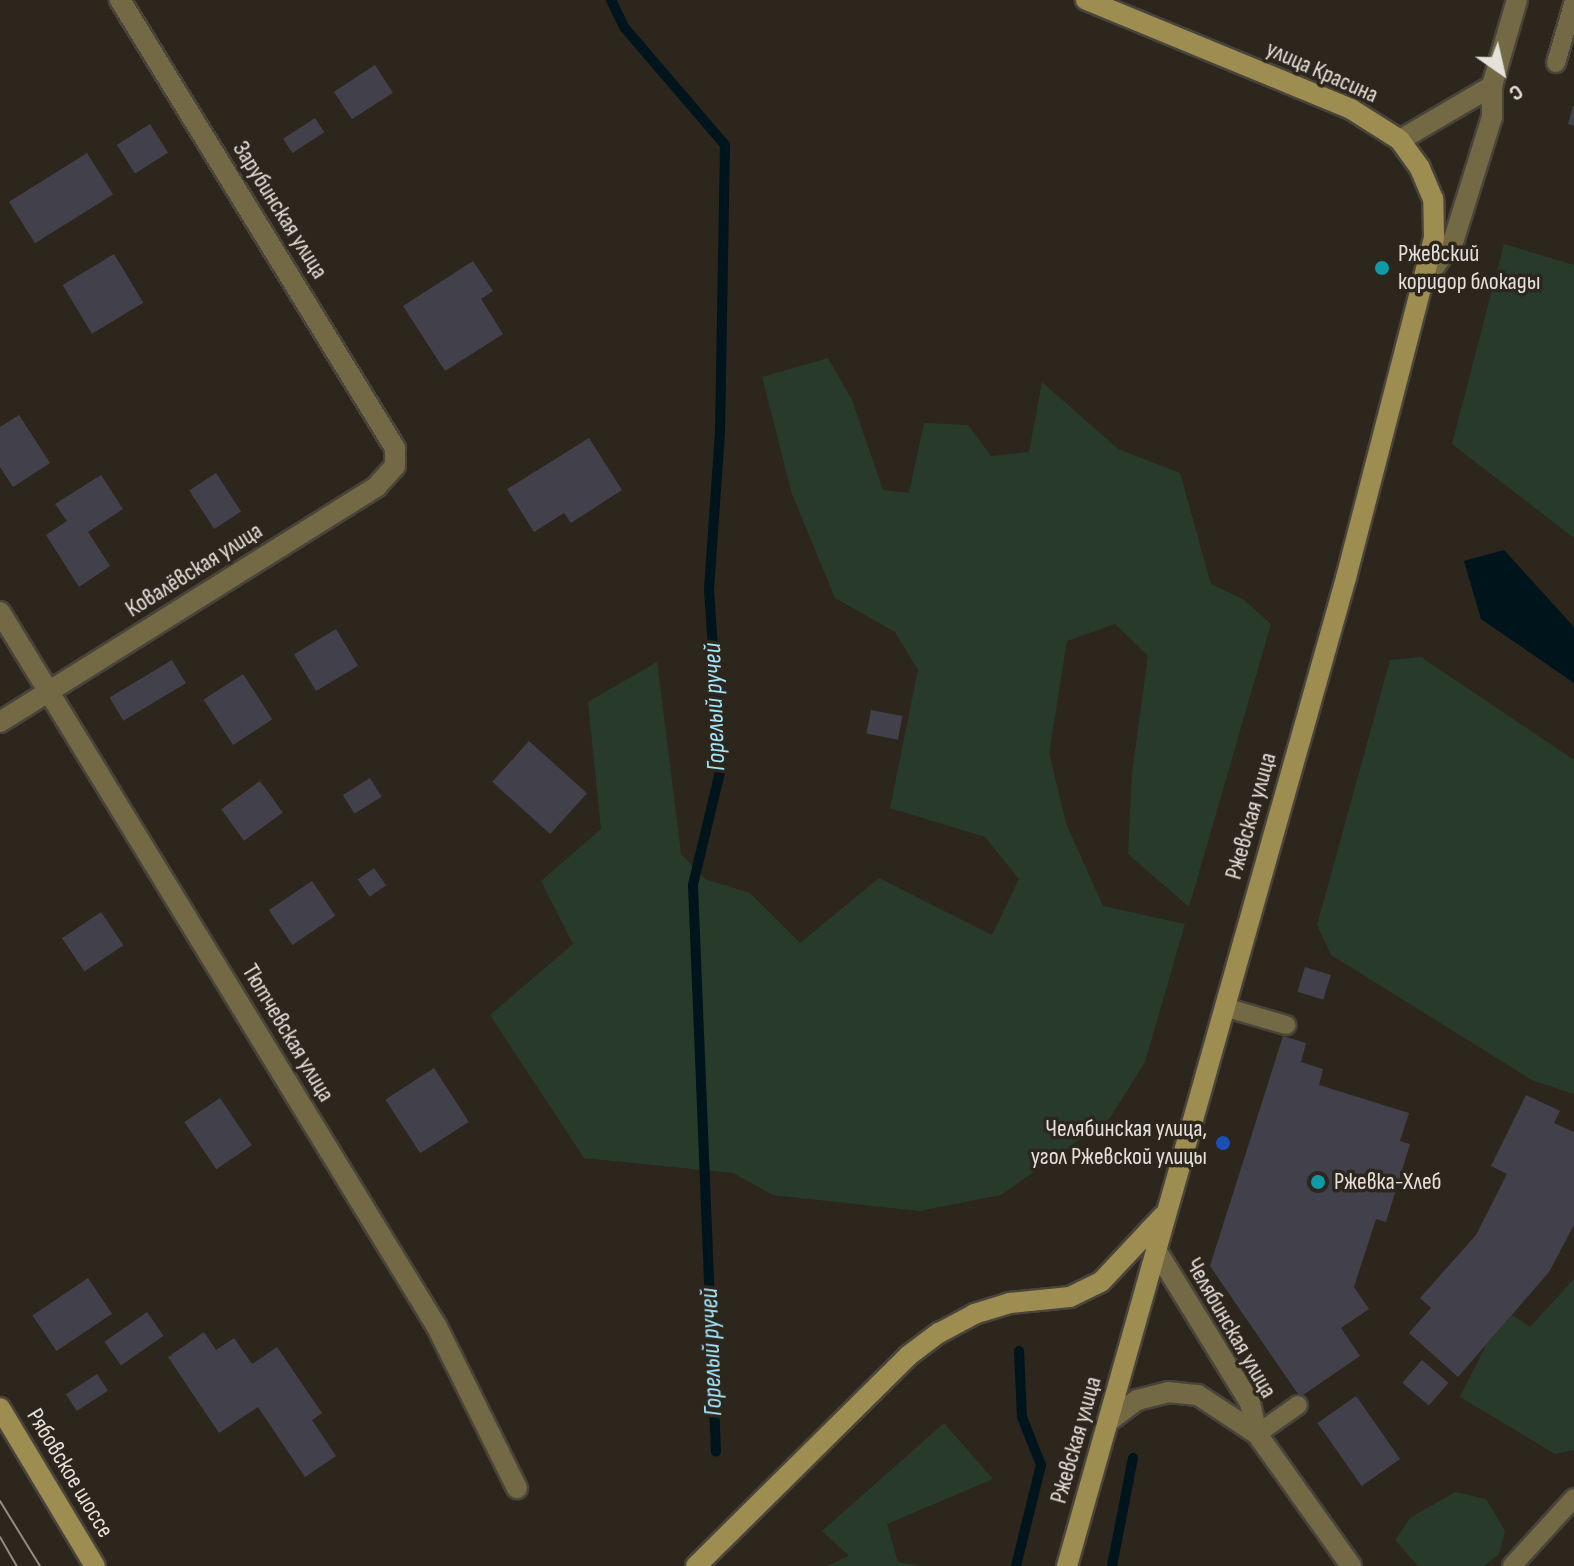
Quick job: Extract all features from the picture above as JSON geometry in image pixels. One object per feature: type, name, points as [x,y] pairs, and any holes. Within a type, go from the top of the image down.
[{"type":"main road","name":"улица Красина","points":[[1086,0],[1351,109],[1400,140],[1420,168],[1433,199],[1427,277]]},
{"type":"main road","name":"Ржевская улица","points":[[1067,1566],[1427,277]]},
{"type":"main road","points":[[696,1566],[908,1356],[939,1333],[974,1314],[1010,1303],[1070,1297],[1101,1282],[1165,1214]]},
{"type":"main road","name":"Рябовское шоссе","points":[[0,1408],[95,1566]]},
{"type":"main road","points":[[80,1540],[104,1566]]},
{"type":"street","name":"Зарубинская улица","points":[[120,0],[395,448]]},
{"type":"street","name":"Ржевская улица","points":[[1427,277],[1454,239],[1492,117],[1492,86],[1517,0]]},
{"type":"street","points":[[1400,140],[1492,86]]},
{"type":"street","name":"Ковалёвская улица","points":[[0,722],[377,486],[395,466],[395,448]]},
{"type":"street","name":"Тютчевская улица","points":[[0,612],[437,1327],[517,1488]]},
{"type":"street","name":"Челябинская улица","points":[[1156,1250],[1250,1403],[1257,1434]]},
{"type":"street","name":"Челябинская улица","points":[[1109,1421],[1137,1400],[1168,1392],[1198,1395],[1257,1434],[1351,1566]]},
{"type":"lane","points":[[1556,63],[1574,1]]},
{"type":"lane","points":[[1224,1007],[1286,1025]]},
{"type":"lane","points":[[1257,1434],[1298,1405]]},
{"type":"lane","points":[[1512,1566],[1574,1498]]},
{"type":"green space","points":[[1504,244],[1574,265],[1574,538],[1452,444]]},
{"type":"green space","points":[[828,358],[852,400],[883,490],[909,493],[924,423],[968,425],[991,456],[1029,452],[1042,382],[1118,449],[1180,473],[1211,584],[1243,599],[1271,624],[1189,907],[1128,854],[1132,773],[1148,656],[1115,624],[1067,641],[1049,753],[1067,826],[1103,906],[1185,924],[1145,1062],[1110,1118],[1001,1195],[919,1211],[773,1195],[733,1173],[584,1158],[490,1015],[573,944],[541,881],[601,829],[588,702],[657,662],[681,854],[705,879],[750,893],[800,943],[879,878],[992,935],[1019,879],[985,837],[890,808],[918,670],[895,632],[835,598],[792,494],[762,377]]},
{"type":"green space","points":[[1421,657],[1574,760],[1574,1094],[1532,1080],[1331,955],[1317,925],[1390,660]]},
{"type":"green space","points":[[1574,1279],[1574,1450],[1555,1454],[1460,1397],[1486,1345],[1512,1315],[1530,1327]]},
{"type":"green space","points":[[944,1423],[993,1479],[887,1524],[898,1562],[920,1566],[827,1566],[849,1556],[822,1531]]},
{"type":"green space","points":[[1455,1492],[1486,1499],[1505,1531],[1499,1554],[1484,1566],[1418,1566],[1395,1540],[1410,1518]]},
{"type":"water","points":[[1504,550],[1574,627],[1574,683],[1481,619],[1464,561]]},
{"type":"building","points":[[375,65],[393,93],[352,119],[334,92]]},
{"type":"building","points":[[1574,106],[1574,126],[1568,124]]},
{"type":"building","points":[[315,118],[324,132],[292,153],[283,139]]},
{"type":"building","points":[[150,124],[168,153],[135,174],[117,145]]},
{"type":"building","points":[[87,153],[113,195],[35,243],[9,202]]},
{"type":"building","points":[[114,254],[143,303],[92,334],[63,285]]},
{"type":"building","points":[[473,261],[493,291],[481,299],[503,334],[445,371],[403,306]]},
{"type":"building","points":[[19,415],[50,463],[13,487],[0,467],[0,427]]},
{"type":"building","points":[[589,438],[622,490],[571,523],[564,513],[534,532],[507,489]]},
{"type":"building","points":[[216,473],[241,512],[214,529],[189,490]]},
{"type":"building","points":[[101,475],[123,509],[88,532],[110,566],[79,587],[46,535],[67,521],[55,504]]},
{"type":"building","points":[[336,629],[358,666],[316,691],[294,654]]},
{"type":"building","points":[[172,660],[186,683],[123,721],[109,698]]},
{"type":"building","points":[[243,674],[272,719],[233,745],[204,700]]},
{"type":"building","points":[[871,710],[902,716],[898,740],[866,734]]},
{"type":"building","points":[[529,741],[587,793],[550,834],[492,782]]},
{"type":"building","points":[[370,778],[382,797],[355,814],[343,795]]},
{"type":"building","points":[[260,781],[283,813],[244,841],[221,809]]},
{"type":"building","points":[[374,868],[386,885],[370,897],[358,879]]},
{"type":"building","points":[[312,881],[335,916],[292,945],[269,910]]},
{"type":"building","points":[[101,912],[123,945],[84,971],[62,938]]},
{"type":"building","points":[[1305,967],[1331,975],[1323,1000],[1297,992]]},
{"type":"building","name":"Ржевка-Хлеб","points":[[1283,1036],[1306,1043],[1301,1062],[1323,1069],[1319,1085],[1409,1113],[1400,1141],[1410,1144],[1386,1222],[1376,1219],[1354,1287],[1369,1309],[1341,1328],[1360,1356],[1300,1397],[1210,1266]]},
{"type":"building","points":[[434,1068],[469,1122],[420,1153],[385,1100]]},
{"type":"building","points":[[1526,1095],[1560,1111],[1554,1123],[1574,1132],[1574,1225],[1549,1272],[1458,1377],[1409,1333],[1431,1308],[1420,1298],[1476,1235],[1507,1174],[1491,1166]]},
{"type":"building","points":[[220,1098],[252,1145],[216,1169],[184,1122]]},
{"type":"building","points":[[88,1278],[112,1314],[56,1351],[32,1315]]},
{"type":"building","points":[[147,1312],[164,1336],[121,1366],[104,1342]]},
{"type":"building","points":[[204,1332],[216,1350],[234,1338],[252,1364],[277,1347],[322,1413],[312,1420],[336,1456],[305,1477],[258,1407],[219,1433],[168,1357]]},
{"type":"building","points":[[1422,1360],[1448,1383],[1429,1406],[1402,1383]]},
{"type":"building","points":[[97,1374],[108,1391],[77,1411],[66,1394]]},
{"type":"building","points":[[1356,1396],[1400,1459],[1362,1486],[1317,1423]]},
{"type":"waterway","name":"Горелый ручей","points":[[611,0],[624,27],[725,145],[720,432],[709,590],[721,768],[693,885],[716,1452]]},
{"type":"waterway","points":[[1016,1566],[1041,1465],[1022,1417],[1019,1351]]},
{"type":"waterway","points":[[1112,1566],[1133,1458]]},
{"type":"tram line","points":[[0,1501],[40,1566]]},
{"type":"tram line","points":[[0,1537],[17,1566]]},
{"type":"place","name":"Ржевский коридор блокады","points":[[1382,268]]},
{"type":"place","name":"Челябинская улица, угол Ржевской улицы","points":[[1223,1143]]},
{"type":"place","name":"Ржевка-Хлеб","points":[[1318,1182]]}]
